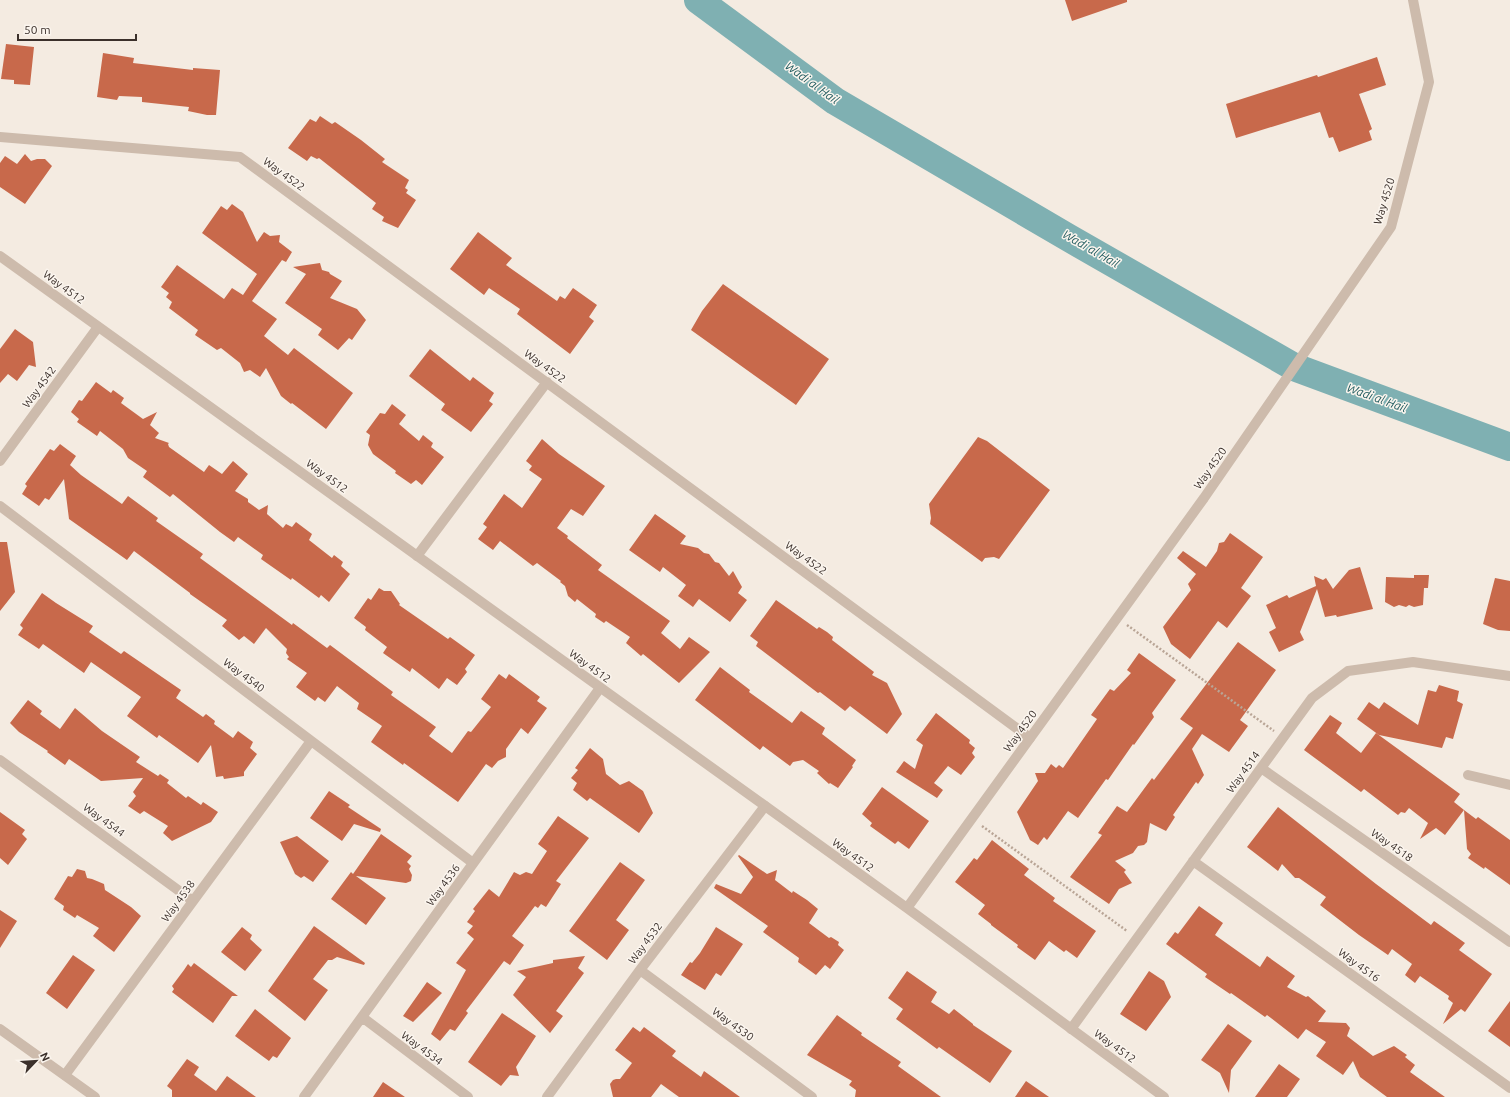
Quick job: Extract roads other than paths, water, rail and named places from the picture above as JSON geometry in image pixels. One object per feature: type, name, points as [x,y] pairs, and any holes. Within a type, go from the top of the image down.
[{"type":"street","name":"Way 4520","points":[[907,908],[1204,498],[1391,227],[1429,82],[1413,0]]},
{"type":"street","name":"Way 4522","points":[[0,137],[240,157],[1030,738]]},
{"type":"street","name":"Way 4512","points":[[0,256],[907,908],[1164,1097]]},
{"type":"street","name":"Way 4542","points":[[0,461],[98,326]]},
{"type":"street","points":[[416,556],[547,382]]},
{"type":"street","name":"Way 4540","points":[[0,506],[473,863]]},
{"type":"street","name":"Way 4514","points":[[1071,1029],[1312,698],[1348,671],[1413,662],[1510,676]]},
{"type":"street","name":"Way 4536","points":[[304,1097],[600,688]]},
{"type":"street","name":"Way 4538","points":[[66,1075],[311,741]]},
{"type":"street","name":"Way 4544","points":[[0,760],[193,901]]},
{"type":"street","name":"Way 4518","points":[[1261,768],[1510,942]]},
{"type":"street","points":[[1468,775],[1510,785]]},
{"type":"street","name":"Way 4532","points":[[547,1097],[640,970],[765,806]]},
{"type":"street","name":"Way 4516","points":[[1193,861],[1510,1088]]},
{"type":"street","name":"Way 4530","points":[[640,970],[812,1097]]},
{"type":"street","name":"Way 4534","points":[[362,1017],[468,1097]]},
{"type":"street","points":[[0,1029],[96,1097]]},
{"type":"waterway","name":"Wadi al Hail","points":[[698,0],[835,101],[1069,238],[1294,367],[1510,447]]}]
